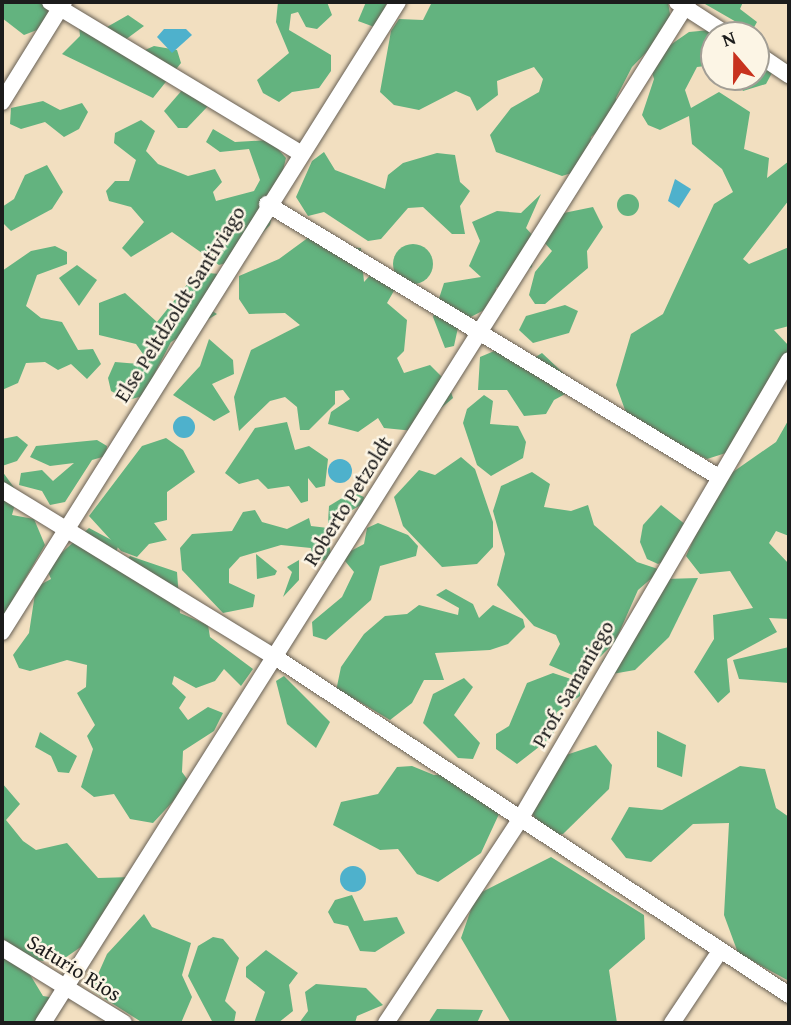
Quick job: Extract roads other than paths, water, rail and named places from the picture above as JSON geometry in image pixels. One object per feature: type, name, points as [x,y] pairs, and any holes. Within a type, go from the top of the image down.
[{"type":"street","name":"Else Peltdzoldt Santiviago","points":[[2,632],[267,204],[398,2]]},
{"type":"street","points":[[2,102],[58,4],[300,153]]},
{"type":"street","points":[[683,4],[708,21]]},
{"type":"street","name":"Roberto Petzoldt","points":[[43,1023],[683,4]]},
{"type":"street","points":[[770,62],[789,75]]},
{"type":"street","points":[[267,204],[717,476]]},
{"type":"street","name":"Prof. Samaniego","points":[[386,1023],[519,821],[717,476],[789,360]]},
{"type":"street","points":[[2,490],[275,657],[519,821],[789,995]]},
{"type":"street","name":"Saturio Rios","points":[[2,948],[124,1023]]},
{"type":"street","points":[[672,1023],[720,951]]},
{"type":"water","points":[[164,29],[186,29],[192,35],[172,53],[157,37]]},
{"type":"water","points":[[675,179],[691,189],[679,208],[668,201]]},
{"type":"water","points":[[184,416],[192,419],[195,427],[192,435],[184,438],[176,435],[173,427],[176,419]]},
{"type":"water","points":[[340,459],[351,466],[352,471],[345,482],[340,483],[329,476],[328,471],[335,460]]},
{"type":"water","points":[[353,866],[362,870],[366,879],[362,888],[353,892],[344,888],[340,879],[344,870]]}]
